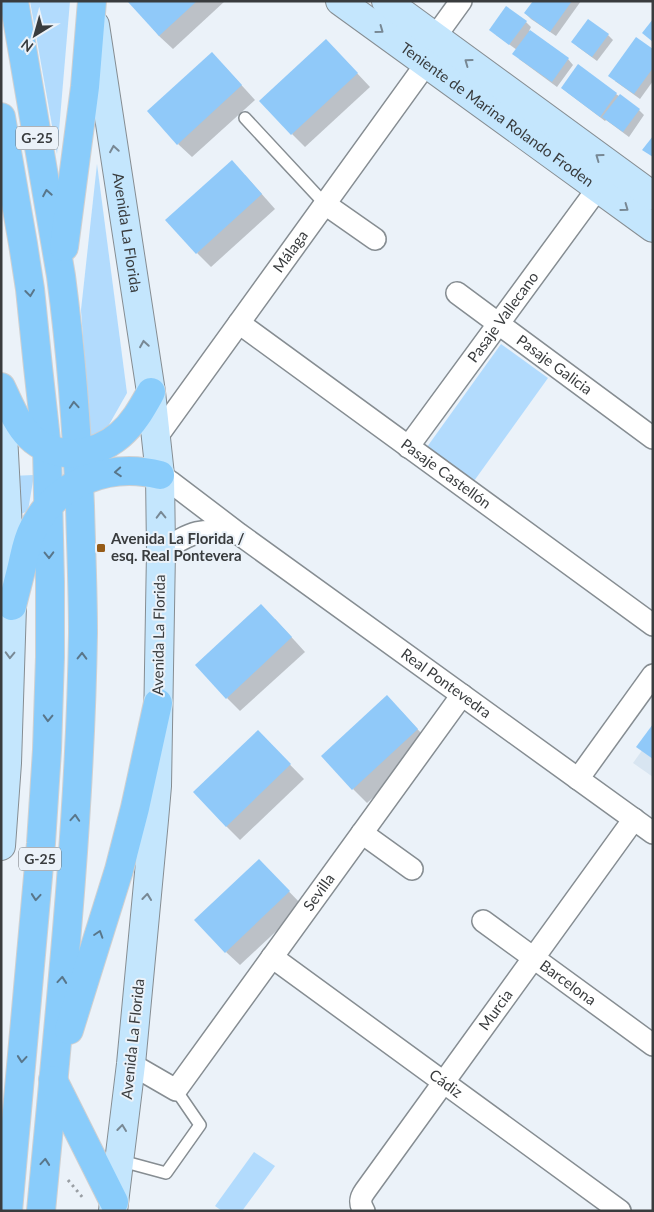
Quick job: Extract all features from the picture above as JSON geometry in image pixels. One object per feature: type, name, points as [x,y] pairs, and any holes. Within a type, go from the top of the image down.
[{"type":"main road","name":"G-25","points":[[14,1],[67,321],[78,453],[82,559],[81,712],[75,812],[41,1211]]},
{"type":"main road","points":[[61,276],[85,87],[92,1]]},
{"type":"main road","name":"G-25","points":[[1,117],[24,244],[47,449],[50,657],[41,843],[8,1211]]},
{"type":"main road","points":[[1,387],[20,424],[29,436],[47,449],[61,453],[88,452],[110,442],[135,418],[151,392]]},
{"type":"main road","points":[[12,606],[29,538],[36,523],[48,506],[79,483],[99,475],[120,471],[137,471],[160,475]]},
{"type":"main road","points":[[104,1206],[53,1081],[119,870],[158,703]]},
{"type":"street","name":"Avenida La Florida","points":[[92,1],[151,392],[160,475],[161,551],[157,786],[131,1064],[118,1160],[104,1206]]},
{"type":"street","name":"Teniente de Marina Rolando Froden","points":[[340,1],[653,228]]},
{"type":"street","name":"Teniente de Marina Rolando Froden","points":[[386,1],[653,196]]},
{"type":"street","name":"Málaga","points":[[156,438],[426,64],[435,37],[461,1]]},
{"type":"street","name":"Pasaje Vallecano","points":[[408,446],[598,188]]},
{"type":"street","points":[[325,204],[374,239]]},
{"type":"street","name":"Pasaje Galicia","points":[[457,293],[653,438]]},
{"type":"street","name":"Pasaje Castellón","points":[[239,323],[653,624]]},
{"type":"street","points":[[1,396],[12,606],[7,763],[2,829]]},
{"type":"street","name":"Real Pontevedra","points":[[160,475],[653,833]]},
{"type":"street","name":"Real Pontevedra","points":[[161,551],[198,532],[212,530],[239,534]]},
{"type":"street","points":[[578,779],[653,675]]},
{"type":"street","name":"Sevilla","points":[[176,1090],[462,695]]},
{"type":"street","name":"Murcia","points":[[362,1207],[361,1196],[364,1190],[634,820]]},
{"type":"street","points":[[362,834],[412,869]]},
{"type":"street","name":"Barcelona","points":[[483,921],[653,1045]]},
{"type":"street","name":"Cádiz","points":[[272,957],[620,1211]]},
{"type":"street","points":[[131,1064],[176,1090]]},
{"type":"lane","points":[[245,118],[325,204]]},
{"type":"lane","points":[[118,1160],[166,1173],[200,1124],[176,1090]]},
{"type":"path","points":[[67,1178],[104,1206]]},
{"type":"shaded area","points":[[30,1],[70,1],[57,154]]},
{"type":"shaded area","points":[[97,164],[127,393],[106,430],[90,436],[81,310]]},
{"type":"shaded area","points":[[501,344],[548,378],[474,481],[427,447]]},
{"type":"shaded area","points":[[34,475],[28,511],[21,514],[21,488],[12,490],[11,476]]},
{"type":"shaded area","points":[[653,735],[653,777],[633,763]]},
{"type":"shaded area","points":[[254,1152],[275,1166],[242,1211],[222,1211],[215,1206]]},
{"type":"building","points":[[129,1],[197,1],[159,36]]},
{"type":"building","points":[[533,1],[572,1],[550,32],[524,13]]},
{"type":"building","points":[[506,6],[527,21],[509,45],[489,30]]},
{"type":"building","points":[[588,19],[609,34],[592,57],[571,42]]},
{"type":"building","points":[[653,19],[653,42],[642,33]]},
{"type":"building","points":[[530,30],[569,58],[552,82],[512,54]]},
{"type":"building","points":[[636,37],[653,49],[653,68],[634,94],[608,76]]},
{"type":"building","points":[[326,39],[358,73],[291,135],[259,101]]},
{"type":"building","points":[[212,52],[242,85],[177,145],[147,111]]},
{"type":"building","points":[[578,64],[617,93],[600,117],[561,88]]},
{"type":"building","points":[[620,94],[640,109],[623,132],[602,117]]},
{"type":"building","points":[[653,136],[653,157],[642,150]]},
{"type":"building","points":[[232,160],[262,194],[196,254],[165,220]]},
{"type":"building","points":[[261,604],[292,637],[226,699],[195,665]]},
{"type":"building","points":[[387,695],[418,729],[352,790],[321,756]]},
{"type":"building","points":[[653,724],[653,759],[636,747]]},
{"type":"building","points":[[258,730],[291,764],[226,827],[193,792]]},
{"type":"building","points":[[259,859],[290,891],[225,953],[194,920]]},
{"type":"place","name":"Avenida La Florida / esq. Real Pontevera","points":[[101,548]]}]
